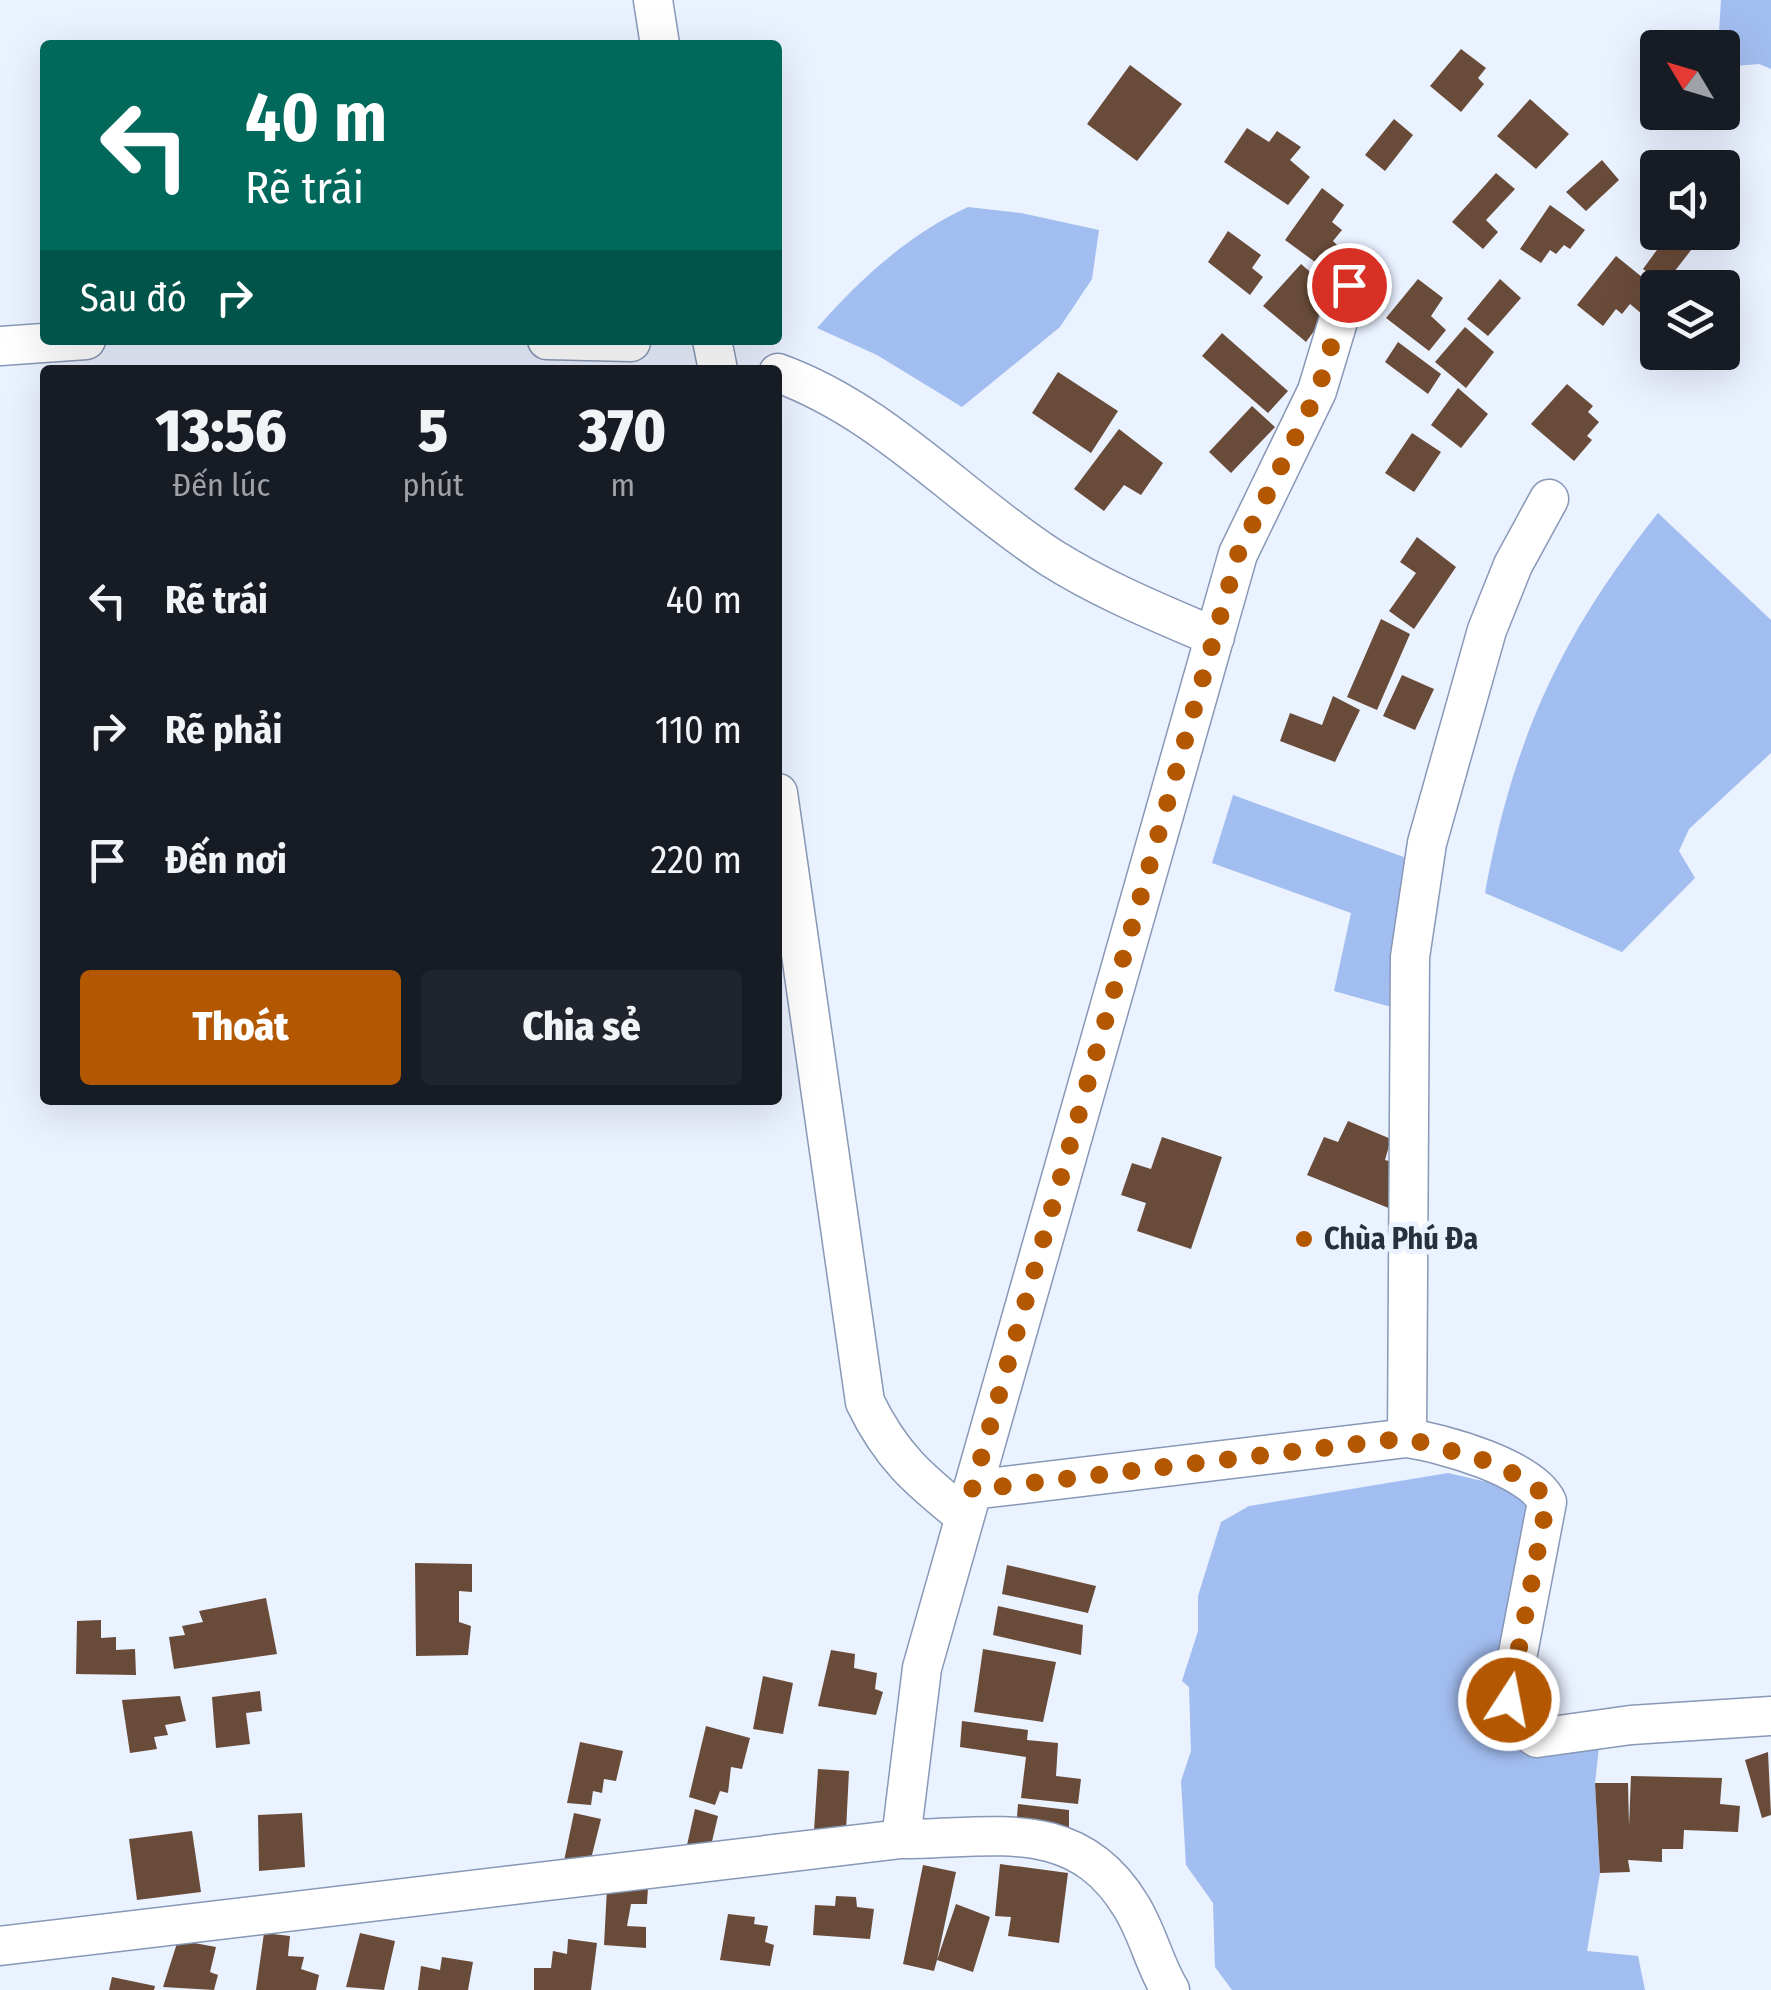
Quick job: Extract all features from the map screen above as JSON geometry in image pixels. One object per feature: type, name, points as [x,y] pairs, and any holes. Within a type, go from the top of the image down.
[{"type":"street","points":[[653,0],[659,40]]},
{"type":"street","points":[[901,1838],[922,1668],[1215,637],[1251,522],[1318,391],[1349,285]]},
{"type":"street","points":[[0,346],[40,343]]},
{"type":"street","points":[[782,375],[900,441],[1049,556],[1104,589],[1215,637]]},
{"type":"street","points":[[1407,1438],[1410,956],[1425,854],[1486,630],[1513,566],[1549,499]]},
{"type":"street","points":[[782,822],[865,1402],[904,1466],[968,1503],[1407,1438],[1490,1462],[1534,1484],[1547,1502],[1509,1700],[1513,1722],[1521,1731],[1537,1738],[1632,1725],[1771,1716]]},
{"type":"street","points":[[0,1946],[901,1838],[1050,1838],[1100,1867],[1128,1901],[1151,1939],[1170,1990]]},
{"type":"water","points":[[1721,0],[1771,0],[1771,69],[1759,64],[1740,66],[1740,30],[1719,30]]},
{"type":"water","points":[[968,207],[1021,213],[1099,230],[1092,279],[1060,327],[962,407],[877,355],[817,328],[886,260],[925,231]]},
{"type":"water","points":[[1658,513],[1771,620],[1771,753],[1689,829],[1679,851],[1695,878],[1622,952],[1485,893],[1510,786],[1546,691],[1594,602]]},
{"type":"water","points":[[1233,795],[1423,864],[1409,1012],[1334,991],[1351,913],[1212,863]]},
{"type":"water","points":[[1448,1473],[1517,1489],[1547,1502],[1513,1721],[1601,1729],[1595,1783],[1600,1873],[1587,1951],[1638,1956],[1645,1990],[1232,1990],[1215,1967],[1213,1903],[1186,1865],[1181,1781],[1191,1751],[1189,1687],[1182,1681],[1198,1631],[1198,1596],[1221,1522],[1249,1506]]},
{"type":"building","points":[[1461,49],[1486,68],[1478,78],[1484,84],[1461,112],[1430,86]]},
{"type":"building","points":[[1130,65],[1182,104],[1137,161],[1087,124]]},
{"type":"building","points":[[1530,99],[1569,134],[1536,169],[1497,136]]},
{"type":"building","points":[[1394,119],[1413,135],[1385,171],[1365,155]]},
{"type":"building","points":[[1247,128],[1269,142],[1277,131],[1301,147],[1290,160],[1310,177],[1288,205],[1224,162]]},
{"type":"building","points":[[1602,160],[1619,180],[1586,211],[1566,192]]},
{"type":"building","points":[[1496,173],[1515,189],[1486,220],[1498,232],[1483,249],[1452,222]]},
{"type":"building","points":[[1322,188],[1344,205],[1332,222],[1342,230],[1333,241],[1342,250],[1326,270],[1285,240]]},
{"type":"building","points":[[1550,205],[1585,230],[1570,249],[1564,245],[1556,254],[1550,250],[1541,263],[1520,249]]},
{"type":"building","points":[[1228,231],[1261,255],[1252,268],[1263,277],[1250,295],[1208,262]]},
{"type":"building","points":[[1657,250],[1691,250],[1676,270],[1643,269]]},
{"type":"building","points":[[1616,256],[1640,275],[1640,312],[1630,304],[1622,314],[1616,309],[1603,326],[1577,305]]},
{"type":"building","points":[[1301,264],[1339,297],[1306,342],[1263,306]]},
{"type":"building","points":[[1418,279],[1443,298],[1431,316],[1446,330],[1429,351],[1386,318]]},
{"type":"building","points":[[1500,279],[1521,298],[1488,336],[1467,319]]},
{"type":"building","points":[[1465,327],[1494,352],[1466,388],[1435,362]]},
{"type":"building","points":[[1222,333],[1288,391],[1268,413],[1202,356]]},
{"type":"building","points":[[1398,342],[1441,374],[1428,394],[1385,362]]},
{"type":"building","points":[[1058,372],[1118,411],[1091,453],[1032,413]]},
{"type":"building","points":[[1567,384],[1593,406],[1588,412],[1599,422],[1587,436],[1592,440],[1574,461],[1531,424]]},
{"type":"building","points":[[1458,388],[1488,414],[1461,448],[1431,425]]},
{"type":"building","points":[[1252,406],[1275,427],[1231,473],[1209,452]]},
{"type":"building","points":[[1119,429],[1163,463],[1141,495],[1124,485],[1104,511],[1074,489]]},
{"type":"building","points":[[1412,433],[1441,452],[1414,492],[1385,473]]},
{"type":"building","points":[[1417,537],[1456,567],[1414,629],[1389,611],[1416,573],[1400,562]]},
{"type":"building","points":[[1381,619],[1410,634],[1377,710],[1347,697]]},
{"type":"building","points":[[1402,675],[1434,689],[1415,730],[1383,716]]},
{"type":"building","points":[[1333,696],[1360,710],[1335,762],[1280,741],[1290,713],[1322,725]]},
{"type":"building","points":[[1348,1121],[1391,1139],[1385,1160],[1407,1166],[1391,1209],[1307,1175],[1324,1137],[1338,1142]]},
{"type":"building","points":[[1162,1137],[1222,1157],[1191,1249],[1137,1231],[1146,1203],[1121,1195],[1132,1163],[1151,1169]]},
{"type":"building","points":[[415,1563],[472,1564],[472,1592],[459,1591],[459,1622],[471,1626],[468,1655],[416,1656]]},
{"type":"building","points":[[1007,1565],[1096,1586],[1088,1613],[1002,1594]]},
{"type":"building","points":[[266,1598],[277,1654],[174,1669],[169,1637],[185,1635],[182,1626],[203,1622],[199,1611]]},
{"type":"building","points":[[998,1606],[1083,1625],[1081,1655],[993,1635]]},
{"type":"building","points":[[101,1620],[101,1638],[116,1637],[116,1650],[135,1649],[136,1675],[76,1674],[77,1621]]},
{"type":"building","points":[[983,1649],[1056,1662],[1043,1722],[974,1712]]},
{"type":"building","points":[[831,1650],[855,1654],[854,1668],[877,1673],[875,1689],[883,1692],[876,1715],[818,1706]]},
{"type":"building","points":[[763,1676],[793,1683],[783,1734],[753,1729]]},
{"type":"building","points":[[260,1691],[262,1711],[246,1713],[250,1744],[216,1748],[212,1697]]},
{"type":"building","points":[[180,1696],[186,1721],[165,1725],[168,1735],[154,1737],[157,1749],[130,1753],[122,1700]]},
{"type":"building","points":[[962,1721],[1028,1730],[1027,1740],[1058,1743],[1056,1776],[1081,1779],[1078,1804],[1021,1798],[1026,1757],[960,1747]]},
{"type":"building","points":[[706,1726],[750,1738],[742,1769],[731,1767],[728,1793],[720,1791],[715,1805],[689,1797]]},
{"type":"building","points":[[580,1742],[623,1751],[616,1781],[604,1779],[602,1793],[593,1791],[591,1805],[567,1803]]},
{"type":"building","points":[[1768,1752],[1771,1815],[1762,1818],[1745,1760]]},
{"type":"building","points":[[818,1769],[849,1771],[846,1831],[814,1831]]},
{"type":"building","points":[[1631,1776],[1722,1778],[1720,1804],[1740,1806],[1738,1832],[1684,1830],[1683,1849],[1662,1849],[1662,1862],[1628,1860],[1630,1872],[1600,1873],[1595,1783],[1628,1783],[1629,1826]]},
{"type":"building","points":[[1018,1804],[1069,1810],[1069,1835],[1016,1830]]},
{"type":"building","points":[[695,1809],[718,1816],[710,1850],[687,1845]]},
{"type":"building","points":[[302,1813],[305,1867],[259,1871],[258,1815]]},
{"type":"building","points":[[574,1813],[601,1819],[589,1867],[564,1861]]},
{"type":"building","points":[[192,1831],[201,1892],[137,1900],[129,1839]]},
{"type":"building","points":[[1000,1864],[1068,1873],[1059,1943],[1008,1936],[1011,1917],[995,1916]]},
{"type":"building","points":[[923,1865],[956,1872],[934,1971],[903,1964]]},
{"type":"building","points":[[648,1887],[647,1904],[631,1904],[627,1926],[646,1927],[646,1948],[604,1945],[607,1888]]},
{"type":"building","points":[[836,1896],[856,1897],[857,1907],[874,1909],[870,1939],[813,1935],[815,1905],[835,1906]]},
{"type":"building","points":[[956,1904],[990,1917],[973,1972],[937,1960]]},
{"type":"building","points":[[728,1914],[755,1917],[754,1924],[768,1926],[765,1942],[774,1945],[770,1966],[720,1960]]},
{"type":"building","points":[[264,1933],[290,1936],[288,1956],[304,1957],[301,1969],[319,1975],[316,1990],[256,1990]]},
{"type":"building","points":[[360,1933],[395,1941],[384,1990],[346,1987]]},
{"type":"building","points":[[568,1939],[597,1943],[591,1990],[534,1990],[534,1968],[551,1968],[553,1951],[567,1954]]},
{"type":"building","points":[[178,1940],[216,1947],[210,1972],[218,1975],[214,1990],[163,1987]]},
{"type":"building","points":[[442,1957],[473,1962],[468,1990],[418,1990],[421,1966],[440,1970]]},
{"type":"building","points":[[112,1977],[155,1986],[154,1990],[109,1990]]},
{"type":"place","name":"Chùa Phú Đa","points":[[1304,1239]]},
{"type":"route","points":[[1349,285],[1318,391],[1238,554],[972,1490],[1407,1438],[1425,1440],[1490,1462],[1534,1484],[1547,1502],[1509,1700]]}]
